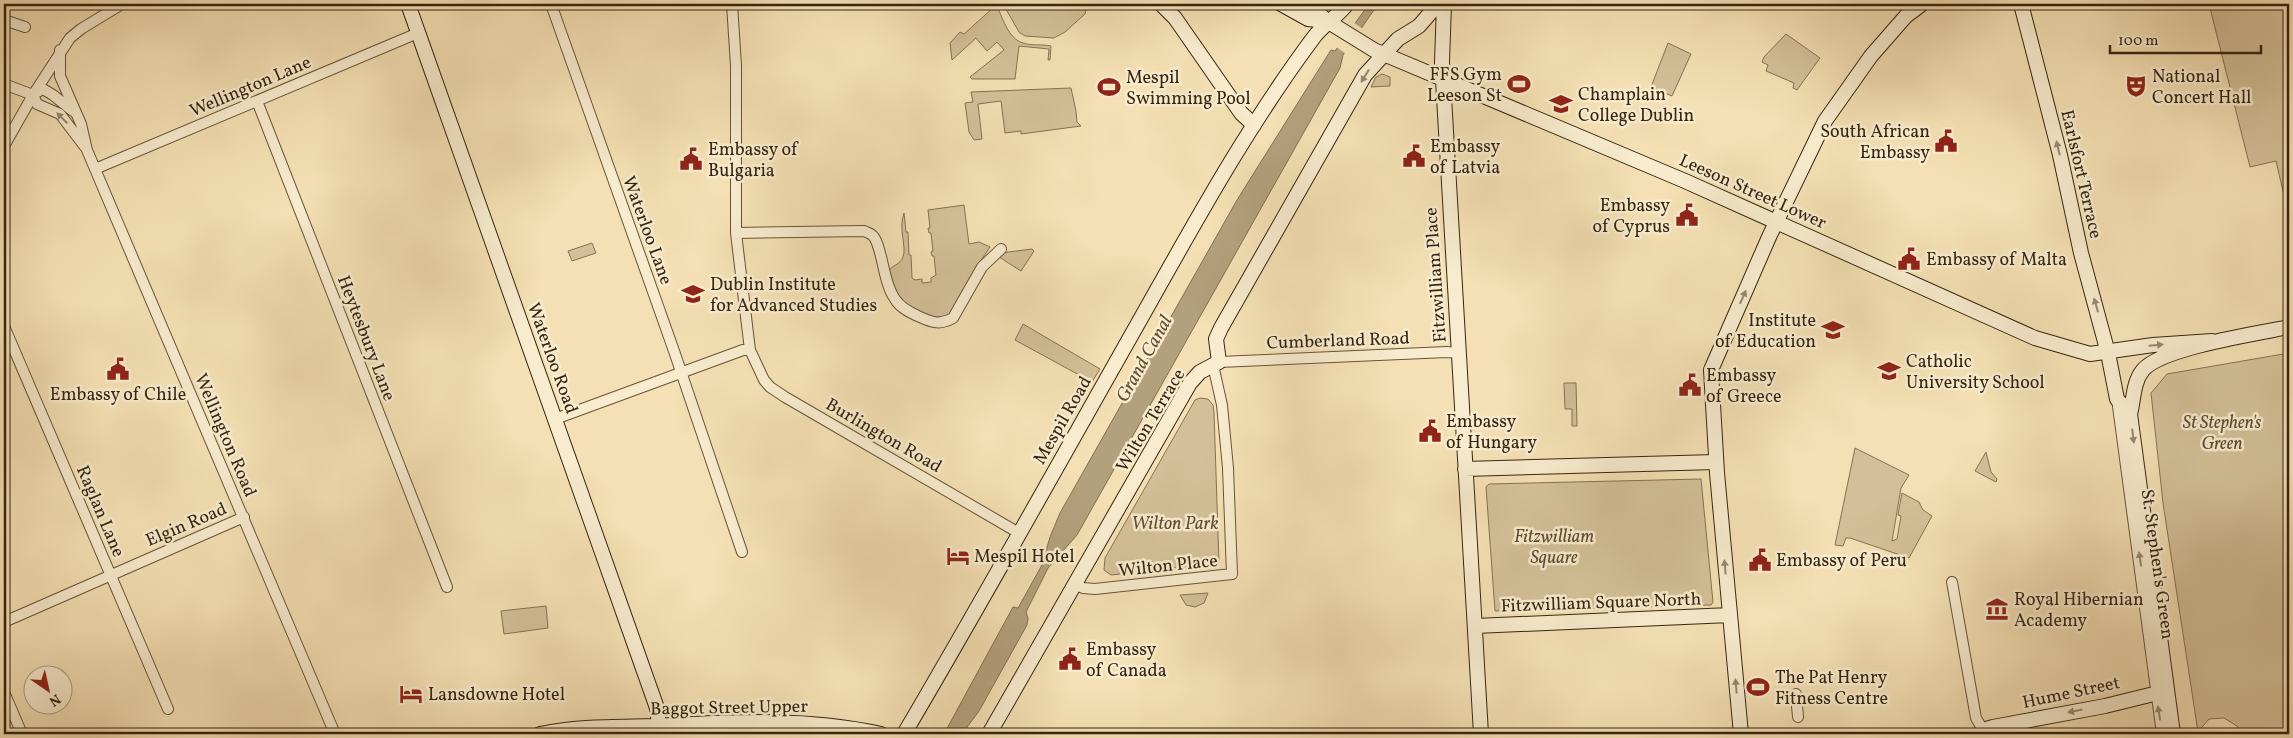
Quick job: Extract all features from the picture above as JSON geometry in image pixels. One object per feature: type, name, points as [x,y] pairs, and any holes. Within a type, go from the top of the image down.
[{"type":"main road","name":"Waterloo Road","points":[[408,4],[657,708],[659,726]]},
{"type":"main road","points":[[1160,4],[1175,18],[1241,113],[1254,125]]},
{"type":"main road","points":[[1170,4],[1175,18]]},
{"type":"main road","points":[[1281,4],[1308,19],[1333,25]]},
{"type":"main road","points":[[1309,4],[1333,25]]},
{"type":"main road","name":"Mespil Road","points":[[904,734],[1180,249],[1254,125],[1314,36],[1333,25],[1347,4]]},
{"type":"main road","points":[[1216,363],[1216,340],[1221,328],[1365,75],[1374,49],[1398,39],[1419,26],[1438,4]]},
{"type":"main road","name":"Fitzwilliam Place","points":[[1444,4],[1443,78],[1481,734]]},
{"type":"main road","points":[[1741,734],[1716,462],[1711,370],[1777,222],[1826,121],[1871,56],[1906,16],[1922,4]]},
{"type":"main road","name":"Earlsfort Terrace","points":[[2021,4],[2060,156],[2081,253],[2108,353]]},
{"type":"main road","points":[[1419,26],[1444,23]]},
{"type":"main road","name":"Leeson Street Lower","points":[[1333,25],[1374,49],[1777,222],[2036,338],[2084,353],[2108,353]]},
{"type":"main road","name":"St. Stephen's Green","points":[[2173,734],[2164,694],[2130,414],[2136,381],[2150,363],[2212,342],[2289,327]]},
{"type":"main road","name":"St. Stephen's Green","points":[[2130,414],[2117,399],[2108,353],[2153,344],[2212,342]]},
{"type":"main road","name":"Wilton Terrace","points":[[989,734],[1190,383],[1200,372],[1216,363]]},
{"type":"main road","points":[[1465,469],[1716,462]]},
{"type":"main road","name":"Fitzwilliam Square North","points":[[1475,626],[1730,615]]},
{"type":"main road","name":"St. Stephen's Green","points":[[2164,694],[2180,720],[2182,734]]},
{"type":"main road","name":"Hume Street","points":[[1981,732],[2164,694]]},
{"type":"main road","name":"Baggot Street Upper","points":[[540,734],[728,722],[800,722],[881,734]]},
{"type":"street","points":[[4,146],[60,50],[81,29],[122,4]]},
{"type":"street","name":"Waterloo Lane","points":[[551,4],[742,552]]},
{"type":"street","name":"Burlington Road","points":[[732,4],[736,66],[736,233],[750,350],[758,372],[770,387],[1018,533]]},
{"type":"street","points":[[4,20],[25,27]]},
{"type":"street","name":"Wellington Lane","points":[[95,169],[418,33]]},
{"type":"street","name":"Wellington Road","points":[[60,50],[58,63],[60,76],[78,117],[87,150],[335,734]]},
{"type":"street","points":[[4,84],[33,95],[43,90],[67,105],[78,117]]},
{"type":"street","name":"Wellington Road","points":[[33,95],[37,104],[60,114],[87,150]]},
{"type":"street","name":"Heytesbury Lane","points":[[257,101],[447,587]]},
{"type":"street","points":[[736,233],[864,231],[871,233],[876,239],[881,264],[898,304],[912,314],[934,324],[945,322],[952,318],[990,258],[1001,249]]},
{"type":"street","name":"Raglan Lane","points":[[4,326],[168,709]]},
{"type":"street","points":[[555,419],[750,350]]},
{"type":"street","name":"Cumberland Road","points":[[1216,363],[1443,352],[1459,353]]},
{"type":"street","name":"Wilton Place","points":[[1076,585],[1083,588],[1096,589],[1232,574],[1224,424],[1216,363]]},
{"type":"street","name":"St. Stephen's Green","points":[[2117,399],[2164,694],[2162,734]]},
{"type":"street","name":"Elgin Road","points":[[4,622],[244,518]]},
{"type":"street","points":[[1952,582],[1976,718],[1981,732]]},
{"type":"street","points":[[4,692],[22,734]]},
{"type":"street","points":[[1796,694],[1798,718]]},
{"type":"green space","points":[[993,4],[996,4],[1009,32],[1018,41],[1026,44],[1051,46],[1050,60],[1048,60],[1049,49],[1019,46],[1015,79],[972,79],[970,77],[1004,50],[997,42],[987,51],[976,38],[952,60],[950,43],[960,32],[964,34],[995,6]]},
{"type":"green space","points":[[1003,4],[1081,4],[1087,6],[1085,14],[1065,32],[1054,38],[1025,36],[1019,32]]},
{"type":"green space","points":[[2209,4],[2289,4],[2289,199],[2285,200],[2276,161],[2250,167]]},
{"type":"green space","points":[[1786,34],[1820,58],[1797,90],[1793,88],[1794,83],[1766,71],[1768,65],[1762,62],[1764,57]]},
{"type":"green space","points":[[1668,43],[1691,54],[1672,96],[1651,87]]},
{"type":"green space","points":[[1382,74],[1390,77],[1390,86],[1371,87],[1376,77]]},
{"type":"green space","points":[[1071,88],[1077,122],[1081,126],[1021,134],[1021,131],[1005,133],[1001,101],[978,104],[982,139],[974,140],[969,132],[965,103],[973,102],[971,92]]},
{"type":"green space","points":[[964,205],[969,244],[979,242],[990,247],[977,266],[950,315],[938,317],[919,313],[908,307],[897,296],[889,271],[903,257],[902,219],[904,213],[906,232],[908,232],[909,255],[911,255],[912,278],[915,280],[922,279],[922,283],[931,282],[931,278],[936,275],[934,256],[932,256],[931,252],[933,251],[931,233],[929,233],[928,228],[930,228],[928,210]]},
{"type":"green space","points":[[592,243],[596,253],[572,261],[568,251]]},
{"type":"green space","points":[[1032,249],[1034,251],[1021,271],[996,255],[1001,253]]},
{"type":"green space","points":[[1023,324],[1100,369],[1092,382],[1015,340]]},
{"type":"green space","name":"St Stephen's Green","points":[[2289,353],[2289,734],[2243,734],[2237,726],[2224,718],[2209,719],[2198,732],[2163,503],[2151,393],[2167,374]]},
{"type":"green space","points":[[1564,383],[1576,383],[1577,426],[1572,426],[1572,409],[1565,409]]},
{"type":"green space","name":"Wilton Park","points":[[1200,398],[1208,399],[1213,405],[1214,413],[1219,563],[1111,575],[1104,570],[1105,558],[1195,400]]},
{"type":"green space","points":[[1855,448],[1909,475],[1901,488],[1892,541],[1897,539],[1901,516],[1898,515],[1902,493],[1919,502],[1923,510],[1932,516],[1909,558],[1850,538],[1846,538],[1843,546],[1835,545]]},
{"type":"green space","points":[[1986,452],[1991,472],[1997,479],[1996,482],[1975,471]]},
{"type":"green space","name":"Fitzwilliam Square","points":[[1701,479],[1713,602],[1711,605],[1495,611],[1486,487],[1489,484]]},
{"type":"green space","points":[[1208,593],[1204,603],[1195,607],[1186,605],[1180,595]]},
{"type":"green space","points":[[546,606],[548,628],[504,634],[501,611]]},
{"type":"shaded area","points":[[1369,4],[1378,4],[1343,55],[1340,68],[1077,535],[1048,568],[1026,612],[1028,618],[1027,625],[979,711],[962,734],[944,734],[1013,607],[1018,608],[1042,565],[1050,537],[1060,513],[1237,200],[1331,50],[1335,51]]},
{"type":"pier","points":[[1353,22],[1363,29],[1346,54],[1335,46]]},
{"type":"place","name":"FFS Gym Leeson St","points":[[1519,84]]},
{"type":"place","name":"National Concert Hall","points":[[2136,86]]},
{"type":"place","name":"Mespil Swimming Pool","points":[[1109,87]]},
{"type":"place","name":"Champlain College Dublin","points":[[1561,104]]},
{"type":"place","name":"South African Embassy","points":[[1946,141]]},
{"type":"place","name":"Embassy of Latvia","points":[[1414,156]]},
{"type":"place","name":"Embassy of Bulgaria","points":[[691,159]]},
{"type":"place","name":"Embassy of Cyprus","points":[[1687,215]]},
{"type":"place","name":"Embassy of Malta","points":[[1909,259]]},
{"type":"place","name":"Dublin Institute for Advanced Studies","points":[[693,294]]},
{"type":"place","name":"Institute of Education","points":[[1833,330]]},
{"type":"place","name":"Embassy of Chile","points":[[118,369]]},
{"type":"place","name":"Catholic University School","points":[[1889,371]]},
{"type":"place","name":"Embassy of Greece","points":[[1690,385]]},
{"type":"place","name":"Embassy of Hungary","points":[[1430,431]]},
{"type":"place","name":"Mespil Hotel","points":[[958,556]]},
{"type":"place","name":"Embassy of Peru","points":[[1760,560]]},
{"type":"place","name":"Royal Hibernian Academy","points":[[1997,609]]},
{"type":"place","name":"Embassy of Canada","points":[[1070,659]]},
{"type":"place","name":"The Pat Henry Fitness Centre","points":[[1758,687]]},
{"type":"place","name":"Lansdowne Hotel","points":[[411,694]]},
{"type":"water label","name":"Grand Canal","points":[[1143,358]]}]
